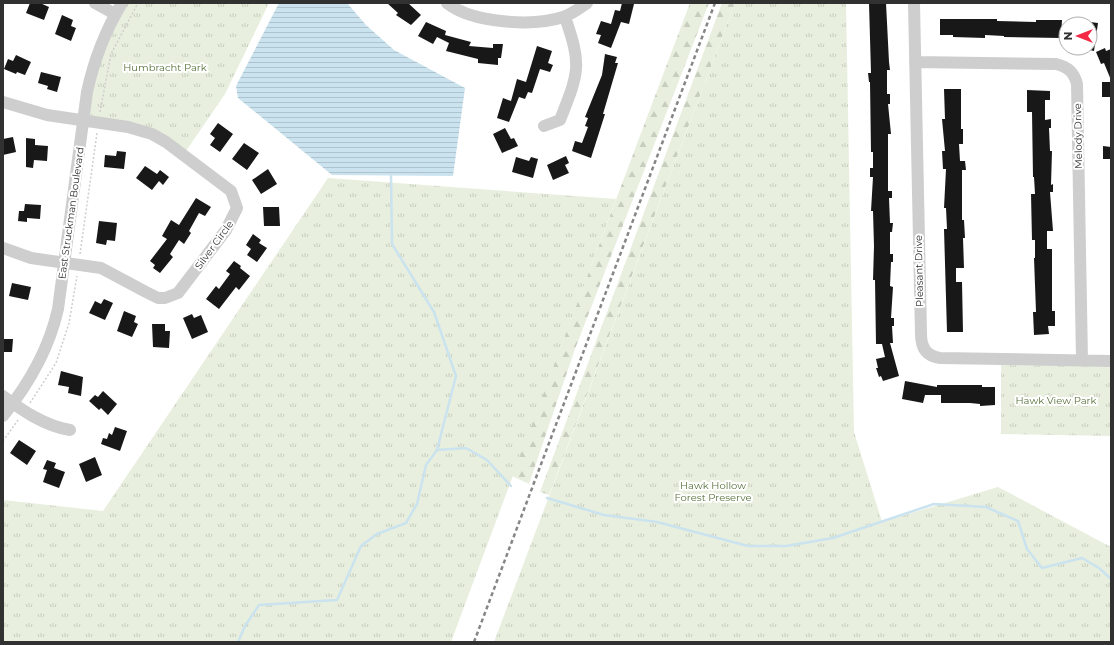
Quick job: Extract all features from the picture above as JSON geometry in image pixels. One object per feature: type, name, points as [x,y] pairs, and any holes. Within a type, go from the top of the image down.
[{"type":"street","points":[[95,3],[115,14]]},
{"type":"street","name":"East Struckman Boulevard","points":[[3,416],[13,404],[40,362],[49,342],[58,308],[87,92],[96,58],[115,14],[122,3]]},
{"type":"street","points":[[447,3],[469,15],[524,23],[541,22],[565,17],[587,3]]},
{"type":"street","name":"Pleasant Drive","points":[[914,3],[921,334],[923,348],[931,356],[940,358],[1111,361]]},
{"type":"street","points":[[544,126],[560,120],[575,79],[577,67],[576,51],[565,17]]},
{"type":"street","name":"Melody Drive","points":[[915,62],[1056,64],[1066,68],[1075,78],[1077,84],[1082,360]]},
{"type":"street","name":"Silver Circle","points":[[3,102],[47,115],[128,127],[152,134],[166,142],[231,191],[237,208],[226,230],[178,293],[165,298],[158,298],[101,268],[31,258],[3,248]]},
{"type":"street","points":[[3,396],[13,404],[55,427],[70,430]]},
{"type":"green space","name":"Humbracht Park","points":[[126,3],[269,3],[225,94],[186,151],[87,118],[100,56]]},
{"type":"green space","points":[[690,3],[709,3],[575,349],[529,484],[512,476]]},
{"type":"green space","points":[[722,3],[735,3],[549,495],[540,492]]},
{"type":"green space","name":"Hawk Hollow Forest Preserve","points":[[735,3],[846,3],[854,432],[882,522],[998,487],[1111,547],[1111,642],[494,642]]},
{"type":"green space","points":[[328,178],[616,199],[451,642],[3,642],[3,500],[103,511]]},
{"type":"green space","name":"Hawk View Park","points":[[1001,365],[1111,366],[1111,436],[1001,434]]},
{"type":"water","points":[[279,3],[347,3],[366,25],[394,50],[465,88],[453,176],[332,175],[238,98],[236,86]]},
{"type":"building","points":[[30,3],[40,3],[49,7],[44,20],[26,13]]},
{"type":"building","points":[[387,3],[408,3],[421,15],[411,25],[396,15],[398,13]]},
{"type":"building","points":[[622,3],[634,4],[629,24],[621,22],[611,48],[598,43],[601,35],[596,34],[601,21],[611,24],[615,10],[620,11]]},
{"type":"building","points":[[869,3],[886,3],[890,70],[887,70],[887,94],[890,94],[890,104],[888,104],[891,134],[888,134],[888,191],[892,191],[892,198],[889,198],[890,223],[893,223],[892,232],[890,232],[890,254],[893,254],[893,262],[891,262],[890,286],[893,287],[891,318],[894,318],[894,326],[892,326],[893,343],[890,343],[899,376],[883,381],[881,376],[879,377],[876,368],[878,368],[876,359],[885,357],[882,344],[876,344],[875,280],[873,280],[873,211],[871,211],[873,177],[870,177],[870,168],[873,168],[873,152],[871,152],[870,82],[868,73],[871,73]]},
{"type":"building","points":[[62,15],[73,20],[71,26],[76,28],[71,41],[55,34]]},
{"type":"building","points":[[940,19],[997,19],[997,21],[1036,22],[1036,20],[1058,20],[1058,38],[1004,37],[985,35],[985,38],[940,35]]},
{"type":"building","points":[[426,22],[446,31],[445,35],[471,42],[469,46],[493,48],[493,44],[503,44],[501,58],[498,58],[498,65],[478,63],[478,59],[446,51],[449,43],[437,37],[433,44],[418,36]]},
{"type":"building","points":[[537,46],[552,51],[548,63],[553,65],[550,72],[540,69],[532,93],[528,92],[525,99],[519,97],[509,122],[497,118],[503,98],[511,101],[517,79],[526,82]]},
{"type":"building","points":[[1105,48],[1106,51],[1111,49],[1111,80],[1104,63],[1101,64],[1098,56],[1098,51]]},
{"type":"building","points":[[605,54],[617,57],[615,63],[618,63],[603,114],[605,114],[591,158],[572,151],[575,141],[582,143],[588,127],[585,126],[588,118],[585,117],[602,75]]},
{"type":"building","points":[[16,55],[31,62],[25,75],[17,72],[16,74],[4,69],[8,59],[13,61]]},
{"type":"building","points":[[41,72],[61,77],[57,92],[47,89],[48,86],[38,83]]},
{"type":"building","points":[[1102,82],[1111,82],[1111,97],[1102,97]]},
{"type":"building","points":[[944,89],[961,89],[961,129],[963,129],[963,144],[959,144],[960,161],[965,161],[966,170],[962,170],[962,220],[964,220],[965,238],[963,238],[964,268],[956,268],[956,282],[962,282],[963,332],[947,332],[944,229],[947,229],[946,208],[944,208],[946,169],[943,169],[942,151],[945,151],[942,119],[945,119]]},
{"type":"building","points":[[1027,90],[1050,91],[1050,100],[1045,100],[1045,120],[1051,119],[1051,128],[1049,128],[1050,151],[1052,151],[1051,185],[1053,184],[1053,192],[1050,192],[1053,231],[1047,231],[1047,249],[1052,249],[1052,311],[1055,311],[1055,326],[1048,326],[1049,334],[1034,335],[1033,312],[1036,312],[1034,258],[1035,240],[1032,240],[1031,194],[1035,194],[1033,177],[1032,112],[1027,112]]},
{"type":"building","points":[[218,123],[233,134],[220,152],[210,145],[215,138],[210,134]]},
{"type":"building","points":[[505,128],[511,139],[514,138],[518,146],[502,153],[493,134]]},
{"type":"building","points":[[13,137],[16,152],[3,155],[3,139]]},
{"type":"building","points":[[26,138],[35,139],[35,145],[48,146],[47,161],[34,160],[33,168],[26,167]]},
{"type":"building","points":[[244,143],[259,153],[247,170],[232,159]]},
{"type":"building","points":[[1103,146],[1111,147],[1111,159],[1103,159]]},
{"type":"building","points":[[117,151],[126,152],[124,169],[104,167],[105,155],[116,156]]},
{"type":"building","points":[[566,156],[569,163],[565,165],[569,173],[553,180],[547,165]]},
{"type":"building","points":[[516,157],[529,161],[531,157],[538,159],[533,178],[512,172]]},
{"type":"building","points":[[145,166],[157,174],[160,170],[169,177],[163,185],[159,181],[152,190],[136,178]]},
{"type":"building","points":[[268,169],[277,184],[261,194],[252,180]]},
{"type":"building","points":[[196,198],[211,207],[205,216],[199,213],[189,231],[191,233],[184,244],[179,240],[170,254],[173,257],[160,273],[153,268],[155,265],[150,261],[167,239],[162,236],[171,220],[179,225]]},
{"type":"building","points":[[25,204],[41,205],[40,219],[27,218],[27,222],[18,221],[19,211],[24,211]]},
{"type":"building","points":[[263,207],[279,207],[280,226],[264,226]]},
{"type":"building","points":[[99,221],[117,223],[115,241],[107,240],[106,245],[96,243]]},
{"type":"building","points":[[253,234],[261,240],[259,243],[267,248],[257,262],[247,255],[251,249],[246,245]]},
{"type":"building","points":[[234,261],[250,276],[239,290],[236,287],[219,309],[206,299],[216,286],[219,289],[230,274],[226,271]]},
{"type":"building","points":[[12,283],[31,287],[28,300],[9,296]]},
{"type":"building","points":[[104,299],[113,303],[105,320],[89,313],[95,301],[101,304]]},
{"type":"building","points":[[124,311],[136,316],[134,322],[138,324],[132,337],[117,331]]},
{"type":"building","points":[[192,314],[194,318],[201,315],[208,332],[192,339],[183,318]]},
{"type":"building","points":[[152,324],[165,324],[165,331],[170,331],[169,348],[153,347]]},
{"type":"building","points":[[3,339],[13,339],[12,352],[3,352]]},
{"type":"building","points":[[61,371],[83,377],[81,396],[68,393],[69,387],[58,385]]},
{"type":"building","points":[[905,381],[937,387],[937,385],[982,385],[982,387],[995,387],[995,405],[980,406],[980,404],[970,403],[941,403],[941,395],[925,395],[923,403],[902,399]]},
{"type":"building","points":[[103,391],[117,404],[108,415],[101,408],[99,410],[89,401],[95,395],[98,397]]},
{"type":"building","points":[[115,427],[127,431],[120,451],[101,444],[103,438],[107,439],[109,433],[112,435]]},
{"type":"building","points":[[19,440],[36,451],[27,465],[10,453]]},
{"type":"building","points":[[95,457],[102,475],[86,482],[79,464]]},
{"type":"building","points":[[47,460],[56,463],[54,468],[65,472],[59,488],[43,482],[47,470],[43,469]]},
{"type":"waterway","points":[[391,175],[392,244],[434,312],[456,376],[437,450]]},
{"type":"waterway","points":[[238,642],[245,626],[259,605],[337,600],[361,546],[377,534],[406,523],[417,504],[426,465],[437,450],[466,448],[487,460],[511,486]]},
{"type":"waterway","points":[[547,498],[604,515],[657,522],[748,546],[786,546],[833,538],[934,504],[986,507],[1018,521],[1027,549],[1042,568],[1082,558],[1099,568],[1111,579]]},
{"type":"railway","points":[[474,642],[715,3]]}]
